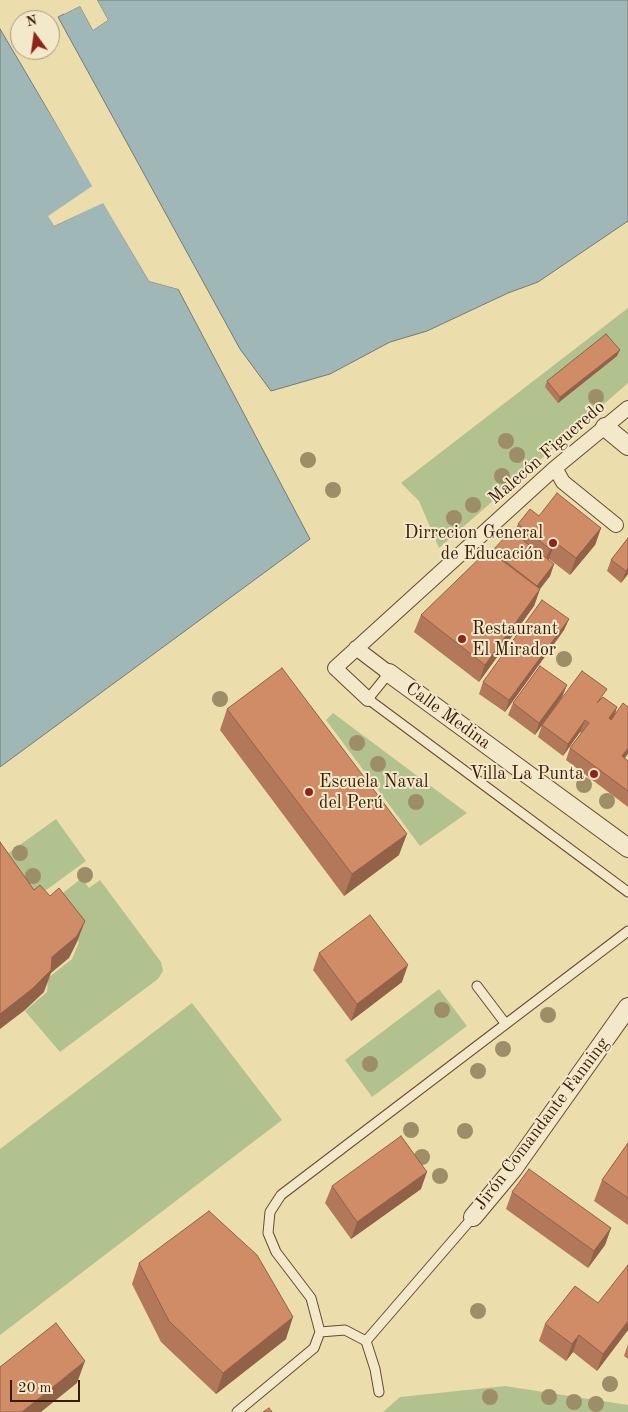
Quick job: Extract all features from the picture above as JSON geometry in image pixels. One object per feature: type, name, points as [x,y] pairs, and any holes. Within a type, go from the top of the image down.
[{"type":"street","name":"Malecón Figueredo","points":[[368,699],[335,668],[555,468],[628,408]]},
{"type":"street","points":[[605,428],[628,446]]},
{"type":"street","points":[[555,468],[563,482],[616,525]]},
{"type":"street","points":[[356,648],[389,673]]},
{"type":"street","name":"Calle Medina","points":[[389,673],[628,848]]},
{"type":"street","name":"Jirón Comandante Fanning","points":[[473,1217],[513,1169],[628,1007]]},
{"type":"lane","points":[[389,673],[368,699],[628,892]]},
{"type":"lane","points":[[238,1412],[314,1348],[320,1332],[311,1298],[276,1252],[268,1233],[270,1212],[281,1195],[628,931]]},
{"type":"lane","points":[[477,986],[505,1023]]},
{"type":"lane","points":[[366,1341],[473,1217]]},
{"type":"lane","points":[[320,1332],[345,1330],[366,1341],[376,1369],[379,1392]]},
{"type":"green space","points":[[628,308],[628,383],[439,548],[419,501],[401,483]]},
{"type":"green space","points":[[333,713],[467,813],[420,846],[326,720]]},
{"type":"green space","points":[[56,819],[86,861],[27,904],[0,859]]},
{"type":"green space","points":[[82,878],[89,888],[100,880],[161,962],[163,971],[158,979],[60,1052],[25,1011],[47,992],[48,978],[72,959],[79,942],[50,903]]},
{"type":"green space","points":[[439,989],[467,1026],[372,1097],[345,1060]]},
{"type":"green space","points":[[192,1003],[282,1120],[0,1335],[0,1149]]},
{"type":"green space","points":[[505,1386],[628,1405],[628,1412],[383,1412],[400,1397]]},
{"type":"water","points":[[97,0],[628,0],[628,221],[538,282],[508,293],[427,331],[390,342],[330,374],[271,391],[240,349],[60,21],[60,16],[80,6],[93,30],[108,20]]},
{"type":"water","points":[[0,29],[10,46],[10,60],[18,60],[93,186],[49,216],[54,226],[103,202],[149,281],[178,289],[310,539],[0,767]]},
{"type":"pier","points":[[95,0],[97,0],[108,20],[93,30],[80,6],[64,14],[63,12],[81,3],[94,26],[105,20]]},
{"type":"pier","points":[[20,60],[95,186],[52,217],[55,223],[104,200],[150,279],[176,285],[178,289],[149,281],[103,203],[54,226],[48,216],[92,186]]},
{"type":"building","points":[[606,334],[620,350],[560,397],[547,381]]},
{"type":"building","points":[[557,493],[601,528],[576,558],[555,542],[550,549],[518,524],[530,509],[539,516]]},
{"type":"building","points":[[511,531],[554,564],[537,586],[492,551]]},
{"type":"building","points":[[628,538],[628,568],[626,571],[611,560]]},
{"type":"building","points":[[488,550],[540,589],[485,665],[421,615]]},
{"type":"building","points":[[542,600],[569,619],[509,700],[483,682]]},
{"type":"building","points":[[540,666],[567,685],[539,723],[513,703]]},
{"type":"building","name":"Escuela Naval del Perú","points":[[282,668],[407,834],[352,874],[227,709]]},
{"type":"building","points":[[582,671],[607,689],[597,703],[603,697],[617,707],[609,718],[611,720],[623,703],[628,707],[628,748],[622,756],[628,761],[628,791],[570,748],[589,723],[585,720],[568,744],[542,725]]},
{"type":"building","points":[[0,842],[34,890],[40,885],[50,896],[59,888],[85,921],[77,936],[52,957],[51,970],[32,989],[0,1014]]},
{"type":"building","points":[[370,915],[408,965],[357,1004],[319,953]]},
{"type":"building","points":[[401,1136],[427,1172],[357,1222],[332,1186]]},
{"type":"building","points":[[628,1143],[628,1198],[602,1180]]},
{"type":"building","points":[[529,1169],[611,1228],[594,1251],[512,1192]]},
{"type":"building","points":[[209,1211],[257,1255],[293,1317],[223,1373],[169,1321],[139,1263]]},
{"type":"building","points":[[628,1265],[628,1321],[603,1354],[579,1335],[572,1344],[545,1324],[575,1286],[598,1303]]},
{"type":"building","points":[[56,1323],[85,1361],[22,1412],[0,1412],[0,1367]]},
{"type":"building","points":[[269,1408],[272,1412],[263,1412]]},
{"type":"place","name":"Dirrecion General de Educación","points":[[553,543]]},
{"type":"place","name":"Restaurant El Mirador","points":[[462,639]]},
{"type":"place","name":"Villa La Punta","points":[[594,774]]},
{"type":"place","name":"Escuela Naval del Perú","points":[[309,792]]}]
